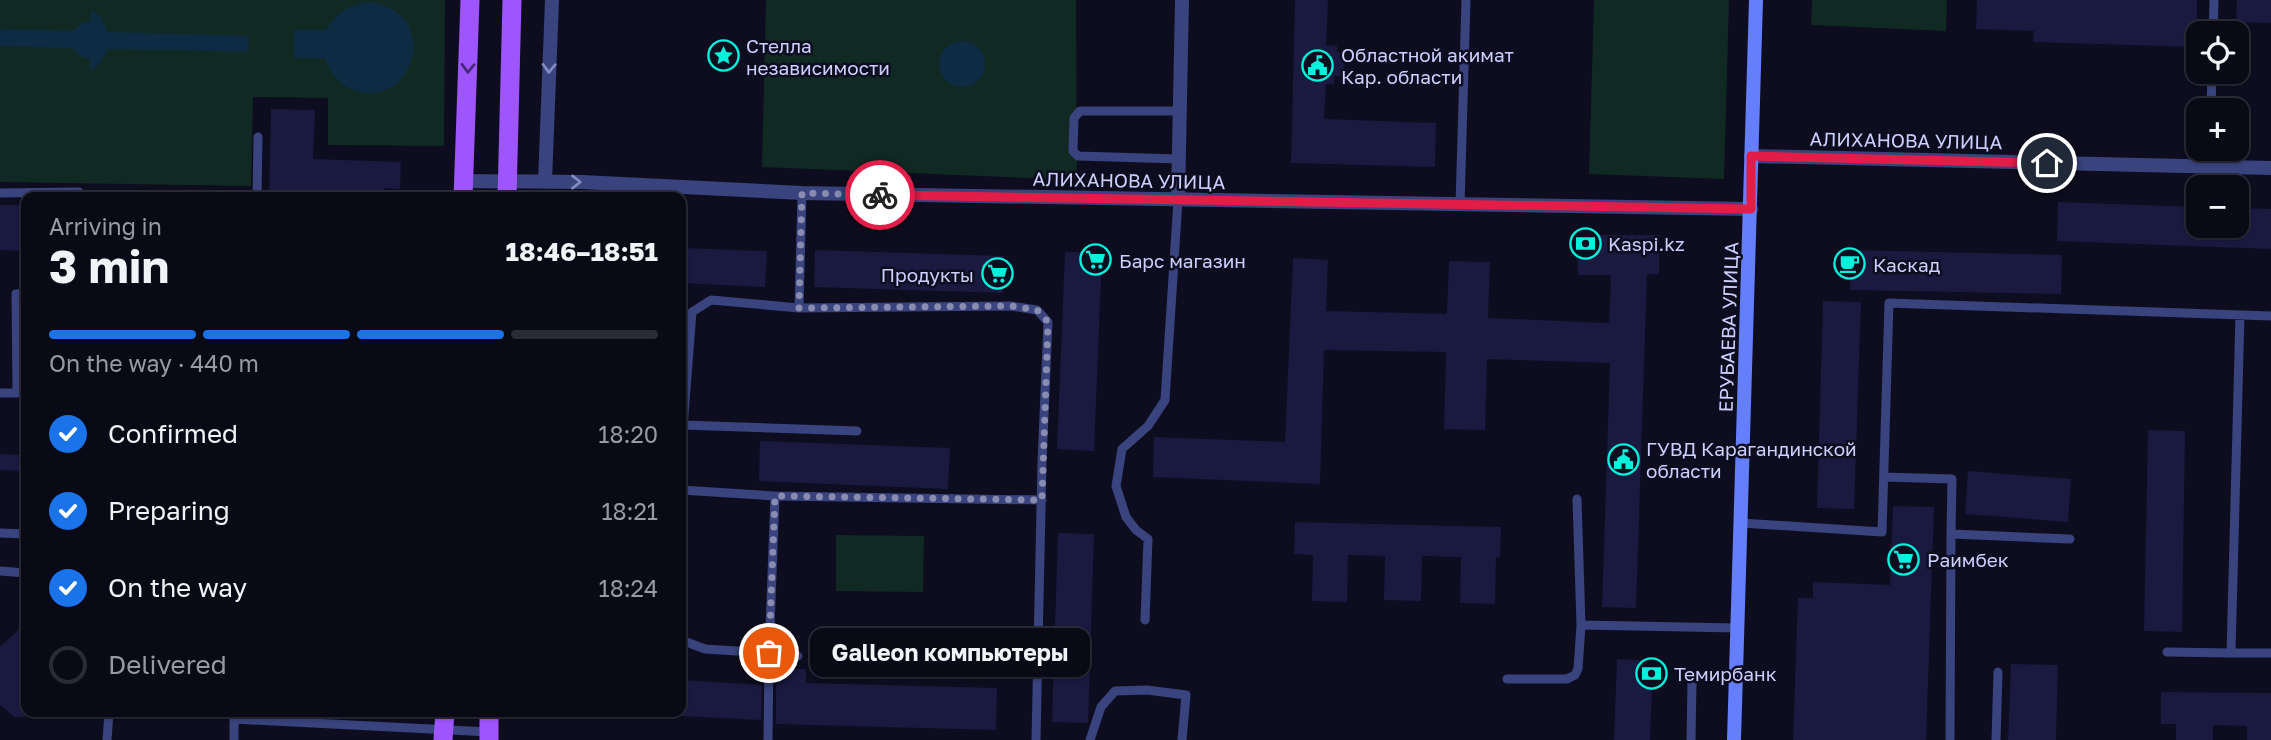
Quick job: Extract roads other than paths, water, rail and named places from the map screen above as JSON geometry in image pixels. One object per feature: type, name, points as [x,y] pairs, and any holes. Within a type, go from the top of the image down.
[{"type":"main road","points":[[464,189],[470,0]]},
{"type":"main road","points":[[507,189],[512,0]]},
{"type":"main road","name":"ЕРУБАЕВА УЛИЦА","points":[[1734,740],[1756,0]]},
{"type":"street","points":[[545,182],[552,0]]},
{"type":"street","points":[[1178,200],[1182,0]]},
{"type":"street","name":"АЛИХАНОВА УЛИЦА","points":[[1751,156],[2271,169]]},
{"type":"street","name":"АЛИХАНОВА УЛИЦА","points":[[464,189],[507,189],[545,182],[582,182],[802,193],[1751,209]]},
{"type":"lane","points":[[1460,205],[1466,0]]},
{"type":"lane","points":[[2213,21],[2214,0]]},
{"type":"lane","points":[[1178,159],[1078,156],[1073,151],[1074,118],[1080,111],[1179,111]]},
{"type":"lane","points":[[257,192],[258,137]]},
{"type":"lane","points":[[2208,161],[2208,167]]},
{"type":"lane","points":[[0,192],[79,192]]},
{"type":"lane","points":[[799,308],[802,193]]},
{"type":"lane","points":[[1145,620],[1148,539],[1136,530],[1126,517],[1116,486],[1122,449],[1148,426],[1165,400],[1178,200]]},
{"type":"lane","points":[[21,294],[16,294],[21,376]]},
{"type":"lane","points":[[686,380],[692,312],[711,300],[799,308],[1011,306],[1037,310],[1048,322],[1036,662],[1036,740]]},
{"type":"lane","points":[[1741,523],[1882,532],[1889,303],[2271,316]]},
{"type":"lane","points":[[2231,653],[2240,315]]},
{"type":"lane","points":[[0,393],[21,393]]},
{"type":"lane","points":[[686,425],[858,430]]},
{"type":"lane","points":[[1884,477],[1952,479],[1950,740]]},
{"type":"lane","points":[[686,490],[775,496],[1042,500]]},
{"type":"lane","points":[[768,740],[775,496]]},
{"type":"lane","points":[[1507,679],[1567,679],[1575,675],[1581,625],[1577,499]]},
{"type":"lane","points":[[0,533],[21,534]]},
{"type":"lane","points":[[1951,534],[2070,538]]},
{"type":"lane","points":[[0,571],[21,573]]},
{"type":"lane","points":[[1581,625],[1737,628]]},
{"type":"lane","points":[[686,642],[705,649],[798,656]]},
{"type":"lane","points":[[2167,652],[2271,653]]},
{"type":"lane","points":[[824,659],[1036,662]]},
{"type":"lane","points":[[1996,740],[1998,672]]},
{"type":"lane","points":[[1691,740],[1692,681]]},
{"type":"lane","points":[[1090,740],[1101,707],[1115,691],[1147,690],[1186,695],[1182,740]]},
{"type":"lane","points":[[107,740],[109,717]]},
{"type":"lane","points":[[234,717],[234,740]]},
{"type":"lane","points":[[253,717],[489,728]]},
{"type":"water","points":[[371,2],[394,10],[407,24],[413,41],[412,59],[404,75],[391,87],[374,93],[353,90],[336,78],[325,59],[294,58],[294,30],[326,30],[345,10]]},
{"type":"water","points":[[91,10],[100,16],[108,32],[249,36],[248,52],[108,49],[99,64],[90,71],[90,59],[81,57],[72,48],[0,46],[0,29],[72,31],[82,23],[91,21]]},
{"type":"water","points":[[962,41],[978,48],[985,64],[978,80],[962,87],[946,80],[939,64],[946,48]]},
{"type":"place","name":"Стелла независимости","points":[[723,56]]},
{"type":"place","name":"Областной акимат Кар. области","points":[[1318,65]]},
{"type":"place","name":"Kaspi.kz","points":[[1585,243]]},
{"type":"place","name":"Барс магазин","points":[[1096,260]]},
{"type":"place","name":"Каскад","points":[[1850,264]]},
{"type":"place","name":"Продукты","points":[[997,274]]},
{"type":"place","name":"ГУВД Карагандинской области","points":[[1623,459]]},
{"type":"place","name":"Раимбек","points":[[1904,559]]},
{"type":"place","name":"Galleon компьютеры","points":[[769,653]]},
{"type":"place","name":"Темирбанк","points":[[1651,673]]}]
